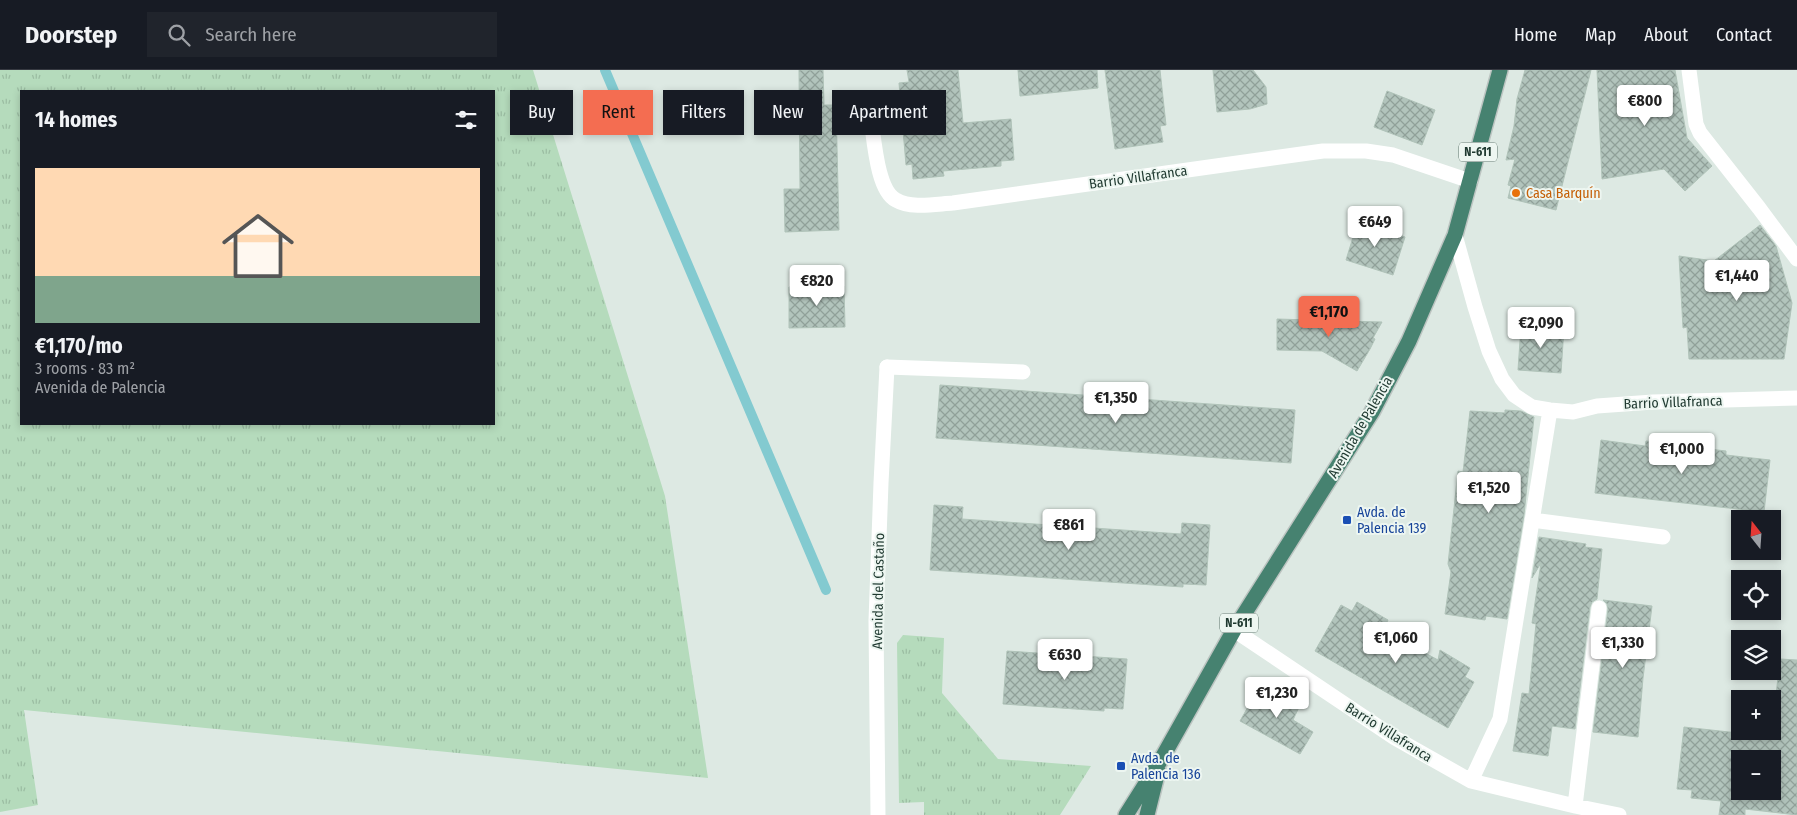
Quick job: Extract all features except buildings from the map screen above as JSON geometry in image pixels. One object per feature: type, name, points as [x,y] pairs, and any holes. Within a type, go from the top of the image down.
[{"type":"highway","name":"Avenida de Palencia","points":[[1162,758],[1234,630],[1372,412],[1409,341],[1455,235],[1500,70]]},
{"type":"highway","name":"N-611","points":[[1126,815],[1162,758]]},
{"type":"highway","name":"N-611","points":[[1147,815],[1162,758]]},
{"type":"street","points":[[1689,70],[1696,124],[1700,133],[1797,259]]},
{"type":"street","name":"Barrio Villafranca","points":[[874,135],[880,170],[888,194],[896,201],[911,204],[953,203],[1323,151],[1366,151],[1393,155],[1470,181]]},
{"type":"street","name":"Barrio Villafranca","points":[[1455,235],[1475,307],[1502,379],[1514,395],[1532,407],[1573,412],[1598,406],[1653,402],[1797,398]]},
{"type":"street","name":"Avenida del Castaño","points":[[878,815],[876,621],[880,482],[887,367],[1023,372]]},
{"type":"street","points":[[1471,781],[1500,719],[1550,410]]},
{"type":"street","points":[[1532,520],[1663,537]]},
{"type":"street","points":[[1574,806],[1599,608]]},
{"type":"street","name":"Barrio Villafranca","points":[[1234,630],[1395,738],[1471,781],[1619,815]]},
{"type":"green space","points":[[0,70],[533,70],[539,90],[510,90],[510,135],[553,135],[665,496],[708,778],[24,710],[38,805],[0,812]]},
{"type":"green space","points":[[903,635],[944,638],[942,693],[998,759],[1091,766],[1060,815],[924,815],[924,802],[899,803],[897,643]]},
{"type":"waterway","points":[[605,70],[826,590]]},
{"type":"place","name":"Casa Barquín","points":[[1516,193]]},
{"type":"place","name":"Avda. de Palencia 139","points":[[1347,520]]},
{"type":"place","name":"Avda. de Palencia 136","points":[[1121,766]]}]
